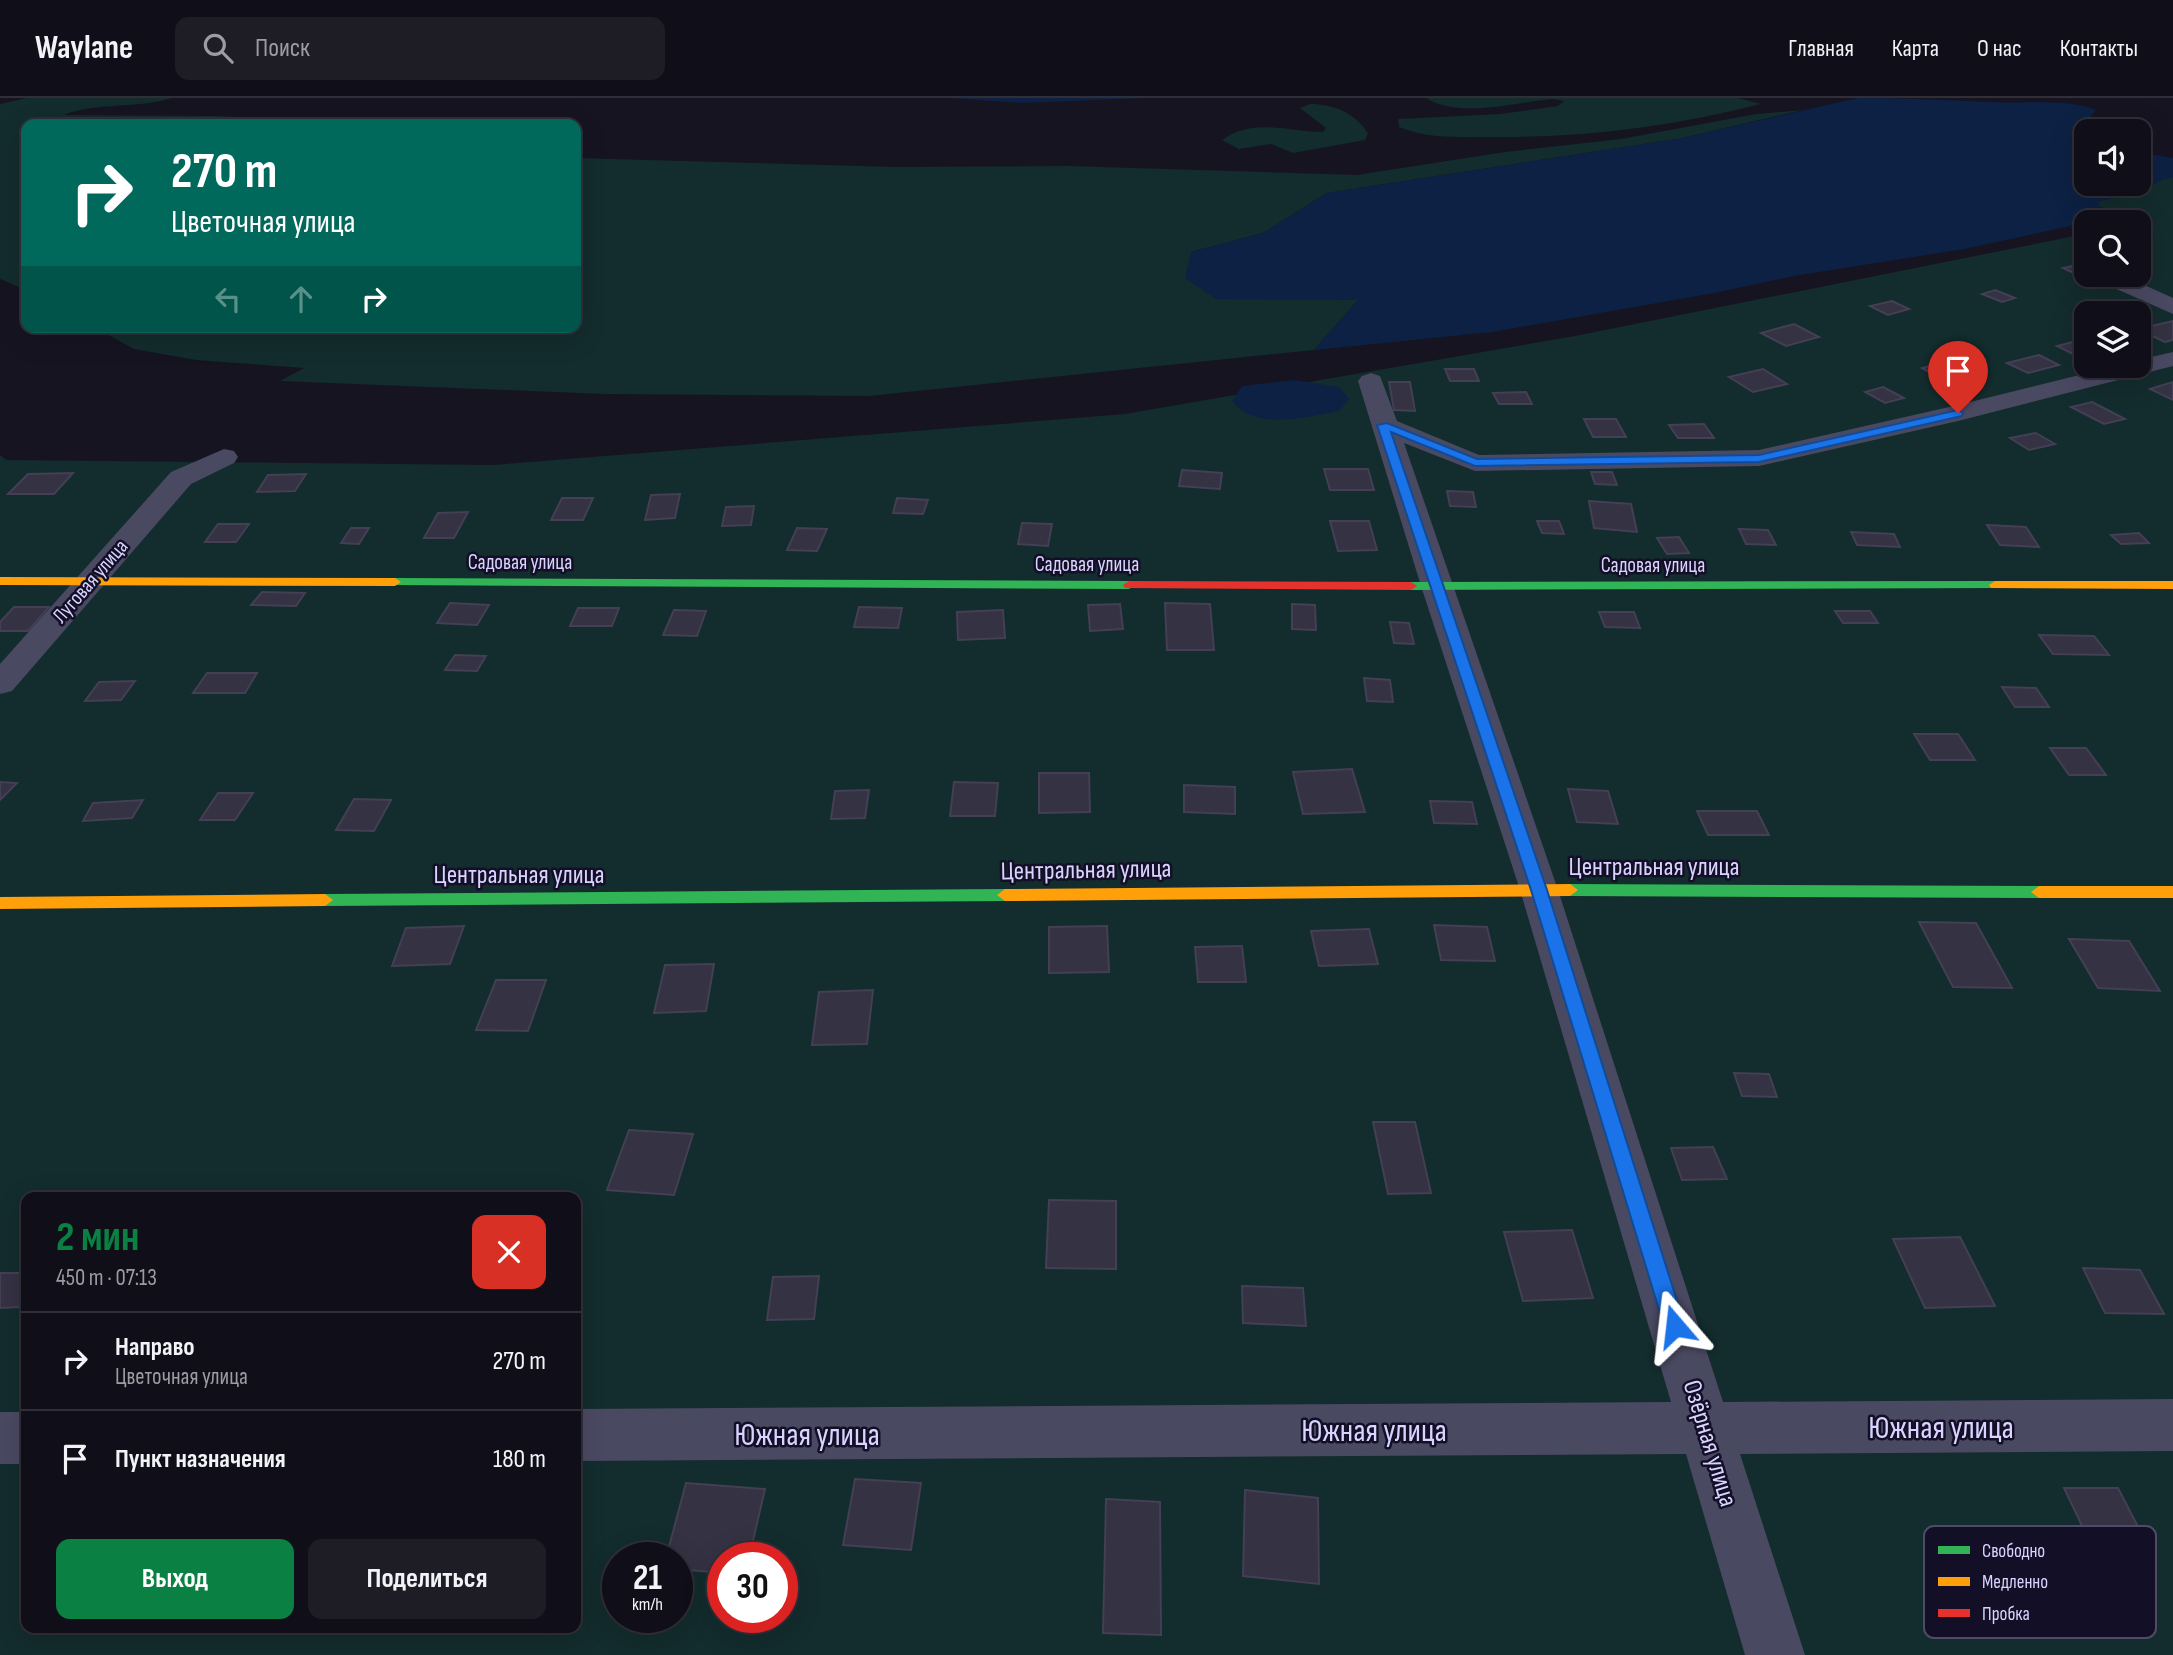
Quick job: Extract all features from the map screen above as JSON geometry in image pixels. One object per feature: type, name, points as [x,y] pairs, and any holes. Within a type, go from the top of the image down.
[{"type":"street","points":[[2130,287],[2173,307]]},
{"type":"street","points":[[1384,429],[1475,463],[1759,458],[1958,413],[2173,359]]},
{"type":"street","name":"Озёрная улица","points":[[1371,381],[1384,429],[1539,890],[1775,1655]]},
{"type":"street","name":"Луговая улица","points":[[0,684],[181,478],[223,457]]},
{"type":"street","name":"Садовая улица","points":[[0,581],[1436,586],[2173,585]]},
{"type":"street","name":"Центральная улица","points":[[0,903],[1539,890],[2173,892]]},
{"type":"street","name":"Южная улица","points":[[581,1435],[2173,1425]]},
{"type":"street","points":[[0,1438],[21,1438]]},
{"type":"green space","points":[[27,98],[172,98],[89,108],[64,115],[219,116],[264,119],[21,119],[21,288],[0,279],[0,104]]},
{"type":"green space","points":[[1426,98],[1738,98],[1761,104],[1660,125],[1558,136],[1443,136],[1421,134],[1399,127],[1398,119],[1500,114],[1558,106],[1564,101],[1553,99],[1471,108],[1440,104]]},
{"type":"green space","points":[[1310,104],[1335,108],[1350,115],[1368,133],[1365,140],[1293,153],[1271,144],[1239,149],[1222,140],[1234,133],[1258,127],[1323,132],[1326,128],[1300,108]]},
{"type":"green space","points":[[1803,110],[1683,138],[1327,193],[1263,233],[1191,252],[1216,299],[1359,299],[1314,350],[869,396],[605,394],[280,381],[304,368],[196,360],[134,349],[105,333],[581,333],[581,158],[896,167],[1069,166],[1357,175],[1505,152],[1621,139],[1756,114]]},
{"type":"green space","points":[[2173,177],[2173,1655],[0,1655],[0,455],[6,460],[494,465],[1125,414],[1575,336],[2074,236],[2074,287],[2151,287],[2151,210],[2110,210],[2100,207],[2098,201],[2125,196],[2151,196],[2151,186]]},
{"type":"water","points":[[951,98],[1147,98],[1023,103]]},
{"type":"water","points":[[1858,98],[2072,104],[2096,110],[2090,119],[2074,119],[2074,196],[2125,196],[2098,201],[2100,207],[2110,210],[2074,210],[2074,225],[1964,249],[1794,276],[1714,293],[1492,332],[1314,350],[1358,300],[1216,299],[1185,278],[1191,252],[1263,233],[1327,193],[1683,138]]},
{"type":"water","points":[[2151,154],[2173,158],[2173,177],[2151,186]]},
{"type":"water","points":[[1294,380],[1339,387],[1349,399],[1339,411],[1282,420],[1254,416],[1232,401],[1242,386]]},
{"type":"building","points":[[2074,266],[2074,273],[2063,268]]},
{"type":"building","points":[[1995,290],[2015,298],[2002,302],[1982,294]]},
{"type":"building","points":[[1892,301],[1909,309],[1888,315],[1870,306]]},
{"type":"building","points":[[2173,321],[2173,340],[2165,342],[2151,335],[2151,326]]},
{"type":"building","points":[[1794,324],[1819,337],[1786,346],[1761,333]]},
{"type":"building","points":[[2074,342],[2074,354],[2057,346]]},
{"type":"building","points":[[2039,355],[2059,365],[2028,373],[2007,363]]},
{"type":"building","points":[[1941,363],[1968,378],[1949,383],[1922,368]]},
{"type":"building","points":[[1445,369],[1474,369],[1479,381],[1450,381]]},
{"type":"building","points":[[1763,369],[1787,384],[1753,392],[1729,377]]},
{"type":"building","points":[[1389,382],[1410,382],[1415,411],[1394,410]]},
{"type":"building","points":[[2173,382],[2173,400],[2150,389]]},
{"type":"building","points":[[1883,387],[1904,398],[1885,403],[1865,392]]},
{"type":"building","points":[[1526,392],[1532,404],[1499,404],[1493,393]]},
{"type":"building","points":[[2092,402],[2125,419],[2104,424],[2071,407]]},
{"type":"building","points":[[1584,419],[1616,419],[1626,437],[1593,437]]},
{"type":"building","points":[[1704,424],[1714,438],[1678,438],[1669,425]]},
{"type":"building","points":[[2036,433],[2055,444],[2029,450],[2010,438]]},
{"type":"building","points":[[1324,469],[1368,469],[1374,490],[1330,490]]},
{"type":"building","points":[[1182,470],[1222,473],[1220,489],[1179,486]]},
{"type":"building","points":[[1591,472],[1612,472],[1617,485],[1595,484]]},
{"type":"building","points":[[73,473],[54,494],[8,494],[28,474]]},
{"type":"building","points":[[306,474],[295,491],[257,492],[268,475]]},
{"type":"building","points":[[1447,491],[1473,492],[1476,507],[1450,506]]},
{"type":"building","points":[[680,494],[675,518],[645,520],[651,495]]},
{"type":"building","points":[[562,498],[593,498],[583,520],[551,520]]},
{"type":"building","points":[[897,498],[928,500],[923,514],[893,513]]},
{"type":"building","points":[[1589,501],[1631,504],[1637,532],[1594,528]]},
{"type":"building","points":[[754,506],[751,525],[722,526],[726,507]]},
{"type":"building","points":[[468,512],[454,538],[424,538],[438,513]]},
{"type":"building","points":[[1330,521],[1369,521],[1377,550],[1338,551]]},
{"type":"building","points":[[1537,521],[1559,521],[1564,534],[1542,533]]},
{"type":"building","points":[[1022,523],[1052,524],[1048,546],[1018,544]]},
{"type":"building","points":[[218,524],[249,524],[236,542],[205,542]]},
{"type":"building","points":[[1987,525],[2026,527],[2039,547],[2000,545]]},
{"type":"building","points":[[351,528],[369,528],[359,544],[341,543]]},
{"type":"building","points":[[797,528],[827,529],[817,551],[787,550]]},
{"type":"building","points":[[1739,529],[1768,530],[1776,545],[1746,544]]},
{"type":"building","points":[[1851,532],[1894,534],[1900,547],[1857,545]]},
{"type":"building","points":[[2139,533],[2149,543],[2121,544],[2111,535]]},
{"type":"building","points":[[1679,537],[1689,553],[1667,554],[1657,538]]},
{"type":"building","points":[[262,592],[305,593],[296,606],[251,605]]},
{"type":"building","points":[[450,603],[489,605],[477,625],[437,623]]},
{"type":"building","points":[[1165,603],[1210,604],[1214,650],[1167,650]]},
{"type":"building","points":[[1120,604],[1123,629],[1090,631],[1088,605]]},
{"type":"building","points":[[1292,604],[1315,605],[1316,630],[1292,629]]},
{"type":"building","points":[[14,607],[49,607],[28,631],[0,631],[0,622]]},
{"type":"building","points":[[859,607],[902,608],[898,628],[854,627]]},
{"type":"building","points":[[578,608],[619,608],[612,626],[570,626]]},
{"type":"building","points":[[674,610],[706,611],[697,636],[663,635]]},
{"type":"building","points":[[1003,610],[1005,638],[958,640],[957,612]]},
{"type":"building","points":[[1835,611],[1870,611],[1878,623],[1843,623]]},
{"type":"building","points":[[1599,612],[1634,612],[1640,628],[1605,627]]},
{"type":"building","points":[[1390,622],[1409,623],[1414,644],[1394,643]]},
{"type":"building","points":[[2039,635],[2094,636],[2109,655],[2053,654]]},
{"type":"building","points":[[455,655],[486,656],[477,671],[445,670]]},
{"type":"building","points":[[207,673],[257,673],[245,693],[193,693]]},
{"type":"building","points":[[1364,678],[1390,680],[1393,702],[1367,701]]},
{"type":"building","points":[[135,681],[121,700],[85,701],[99,682]]},
{"type":"building","points":[[2002,687],[2036,688],[2049,707],[2015,707]]},
{"type":"building","points":[[1914,734],[1958,734],[1975,760],[1930,760]]},
{"type":"building","points":[[2050,748],[2086,748],[2106,775],[2069,775]]},
{"type":"building","points":[[1352,769],[1365,812],[1303,814],[1293,772]]},
{"type":"building","points":[[1039,773],[1089,773],[1090,812],[1039,813]]},
{"type":"building","points":[[0,782],[17,783],[0,800]]},
{"type":"building","points":[[954,782],[998,783],[995,816],[950,816]]},
{"type":"building","points":[[1184,785],[1235,787],[1235,814],[1184,812]]},
{"type":"building","points":[[1568,789],[1608,791],[1618,824],[1577,822]]},
{"type":"building","points":[[869,790],[865,818],[831,819],[835,791]]},
{"type":"building","points":[[218,793],[253,793],[235,820],[200,820]]},
{"type":"building","points":[[354,799],[391,800],[374,831],[336,830]]},
{"type":"building","points":[[143,800],[132,818],[83,821],[93,803]]},
{"type":"building","points":[[1430,801],[1472,802],[1477,824],[1434,823]]},
{"type":"building","points":[[1697,811],[1757,811],[1769,835],[1708,835]]},
{"type":"building","points":[[1919,922],[1976,923],[2012,988],[1953,987]]},
{"type":"building","points":[[1434,925],[1487,927],[1495,961],[1441,960]]},
{"type":"building","points":[[464,926],[450,964],[392,966],[406,928]]},
{"type":"building","points":[[1107,926],[1109,972],[1049,973],[1049,927]]},
{"type":"building","points":[[1369,929],[1378,964],[1319,966],[1311,931]]},
{"type":"building","points":[[2069,939],[2129,941],[2160,991],[2098,988]]},
{"type":"building","points":[[1242,946],[1246,982],[1198,982],[1195,947]]},
{"type":"building","points":[[714,964],[706,1011],[654,1013],[665,965]]},
{"type":"building","points":[[496,980],[546,980],[528,1031],[476,1030]]},
{"type":"building","points":[[873,990],[867,1044],[812,1045],[819,992]]},
{"type":"building","points":[[1734,1073],[1769,1074],[1777,1097],[1742,1096]]},
{"type":"building","points":[[1373,1122],[1415,1122],[1431,1193],[1388,1194]]},
{"type":"building","points":[[629,1130],[693,1134],[674,1195],[607,1190]]},
{"type":"building","points":[[1713,1147],[1727,1179],[1682,1180],[1671,1148]]},
{"type":"building","points":[[1049,1200],[1116,1201],[1116,1269],[1046,1268]]},
{"type":"building","points":[[1572,1230],[1593,1298],[1523,1301],[1504,1232]]},
{"type":"building","points":[[1960,1237],[1995,1306],[1925,1308],[1893,1239]]},
{"type":"building","points":[[2083,1268],[2140,1270],[2164,1314],[2105,1313]]},
{"type":"building","points":[[0,1273],[21,1273],[21,1307],[0,1308]]},
{"type":"building","points":[[819,1276],[814,1319],[767,1320],[773,1277]]},
{"type":"building","points":[[1242,1286],[1303,1288],[1306,1326],[1243,1323]]},
{"type":"building","points":[[855,1479],[921,1483],[911,1550],[843,1545]]},
{"type":"building","points":[[686,1483],[765,1489],[753,1542],[707,1542],[707,1572],[693,1570],[693,1542],[670,1542]]},
{"type":"building","points":[[2064,1488],[2118,1488],[2138,1526],[2082,1526]]},
{"type":"building","points":[[1245,1490],[1318,1498],[1319,1584],[1243,1576]]},
{"type":"building","points":[[1106,1499],[1160,1502],[1161,1635],[1103,1633]]},
{"type":"traffic: fast","points":[[395,582],[1129,585]]},
{"type":"traffic: fast","points":[[1411,586],[1995,585]]},
{"type":"traffic: fast","points":[[1570,890],[2039,892]]},
{"type":"traffic: fast","points":[[325,900],[1005,895]]},
{"type":"traffic: slow","points":[[0,581],[395,582]]},
{"type":"traffic: slow","points":[[1995,585],[2173,585]]},
{"type":"traffic: slow","points":[[1005,895],[1570,890]]},
{"type":"traffic: slow","points":[[2039,892],[2173,892]]},
{"type":"traffic: slow","points":[[0,903],[325,900]]},
{"type":"traffic: jam","points":[[1129,585],[1411,586]]},
{"type":"route","points":[[1675,1326],[1539,890],[1383,425],[1475,463],[1759,458],[1958,413]]}]
